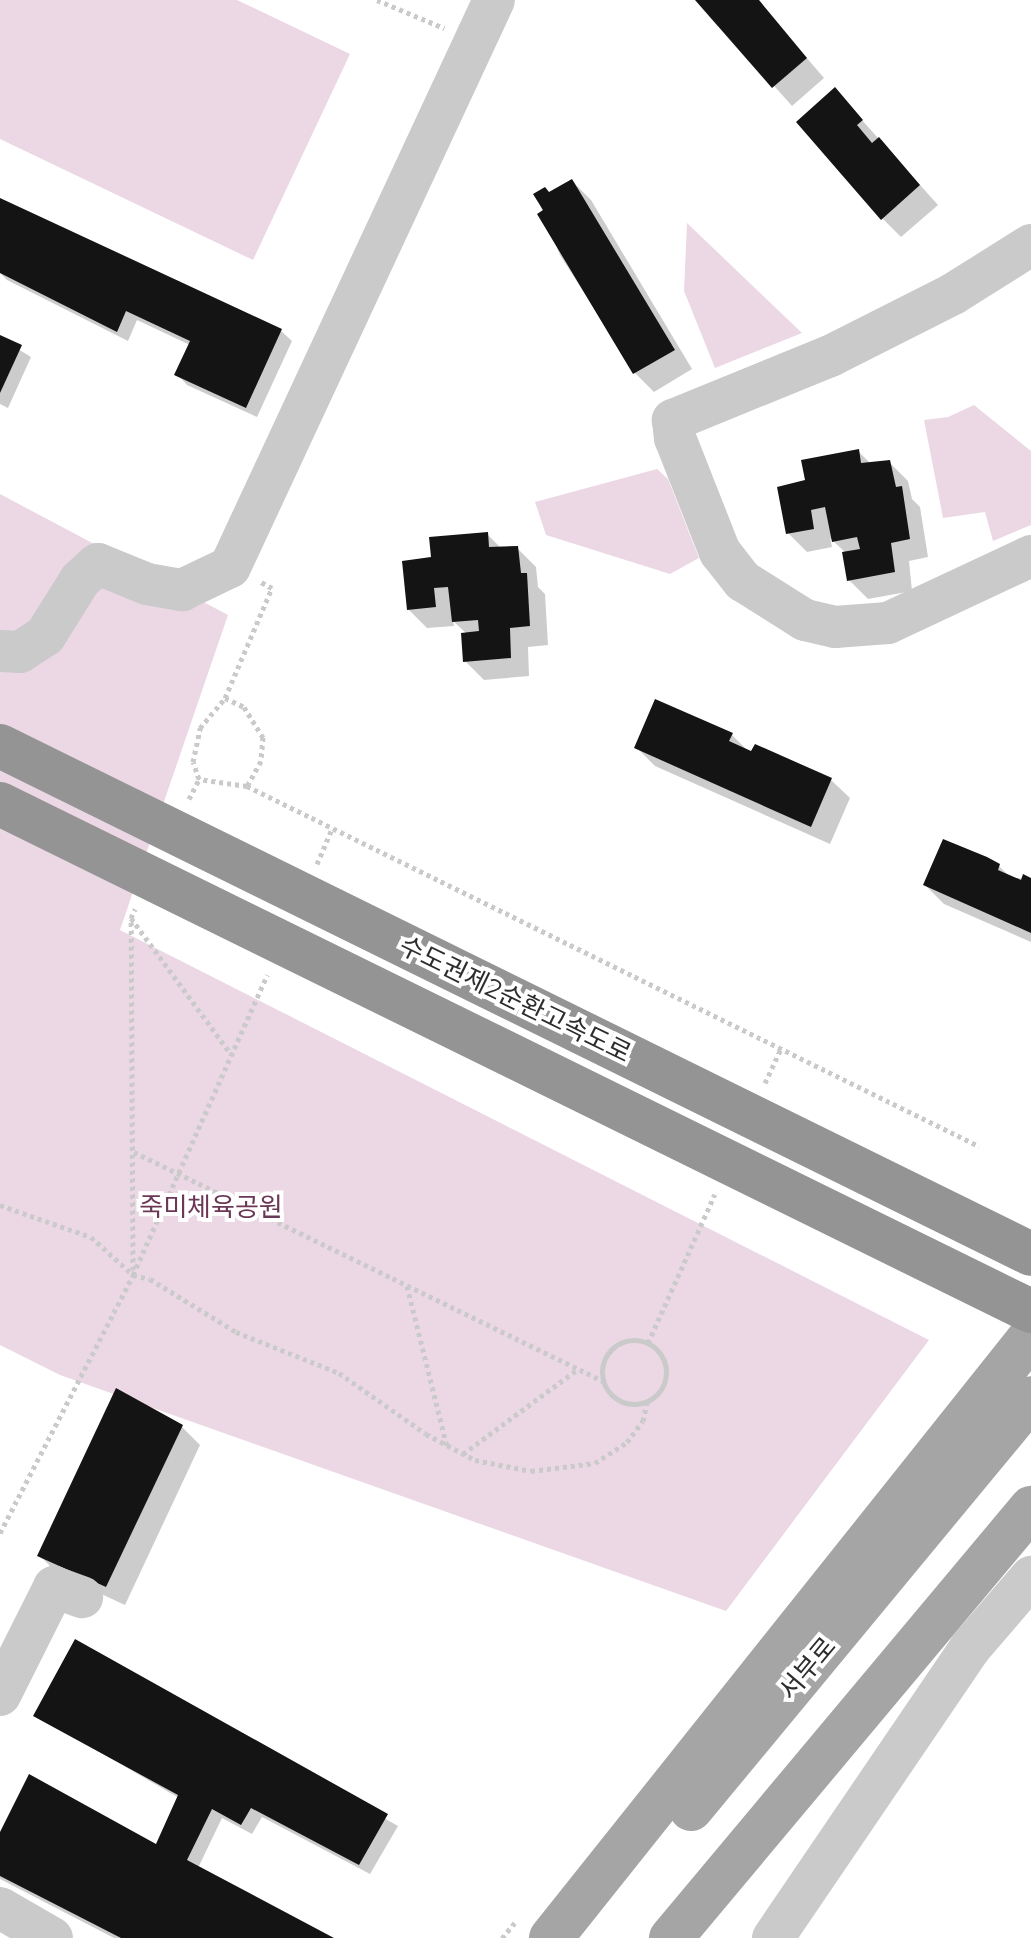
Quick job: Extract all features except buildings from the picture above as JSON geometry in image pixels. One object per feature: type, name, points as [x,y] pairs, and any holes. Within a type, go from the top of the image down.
[{"type":"highway","name":"수도권제2순환고속도로","points":[[0,746],[1031,1254]]},
{"type":"highway","name":"수도권제2순환고속도로","points":[[0,804],[1031,1311]]},
{"type":"main road","points":[[551,1938],[1031,1336]]},
{"type":"main road","name":"서부로","points":[[584,1938],[1031,1398]]},
{"type":"main road","points":[[671,1938],[1031,1508]]},
{"type":"street","points":[[0,651],[20,652],[45,636],[80,580],[98,564],[147,584],[182,590],[230,567],[494,0]]},
{"type":"street","points":[[1031,245],[953,294],[830,356],[673,420],[675,438],[720,552],[743,581],[805,620],[835,627],[888,623],[1031,556]]},
{"type":"street","points":[[773,1938],[970,1648],[1031,1577]]},
{"type":"street","points":[[0,1695],[54,1587],[82,1597]]},
{"type":"street","points":[[0,1908],[52,1938]]},
{"type":"path","points":[[377,0],[474,41]]},
{"type":"path","points":[[185,806],[199,779],[193,762],[194,741],[205,718],[225,698],[272,588],[230,567]]},
{"type":"path","points":[[225,698],[244,707],[263,737],[261,761],[247,786]]},
{"type":"path","points":[[199,779],[247,786],[979,1146]]},
{"type":"path","points":[[314,871],[333,829]]},
{"type":"path","points":[[133,1275],[131,918],[138,904]]},
{"type":"path","points":[[131,918],[232,1055]]},
{"type":"path","points":[[0,1533],[133,1275],[269,970]]},
{"type":"path","points":[[134,1152],[603,1381],[615,1399],[647,1402]]},
{"type":"path","points":[[0,1205],[91,1237],[133,1275],[150,1279],[236,1332],[339,1373],[447,1447],[463,1454],[531,1471],[595,1463],[627,1442],[643,1421],[647,1402],[666,1377],[663,1357],[648,1343],[627,1341],[609,1351],[603,1381]]},
{"type":"path","points":[[407,1286],[447,1447]]},
{"type":"path","points":[[463,1454],[578,1369]]},
{"type":"green space","points":[[0,0],[237,0],[350,54],[253,260],[0,139]]},
{"type":"green space","points":[[687,223],[802,333],[715,368],[684,291]]},
{"type":"green space","points":[[974,405],[1031,451],[1031,525],[993,541],[985,512],[943,518],[924,420],[948,417]]},
{"type":"green space","points":[[657,469],[668,479],[699,558],[670,574],[546,535],[535,502]]},
{"type":"green space","name":"죽미체육공원","points":[[0,494],[228,615],[120,930],[929,1340],[726,1611],[60,1375],[0,1345]]}]
